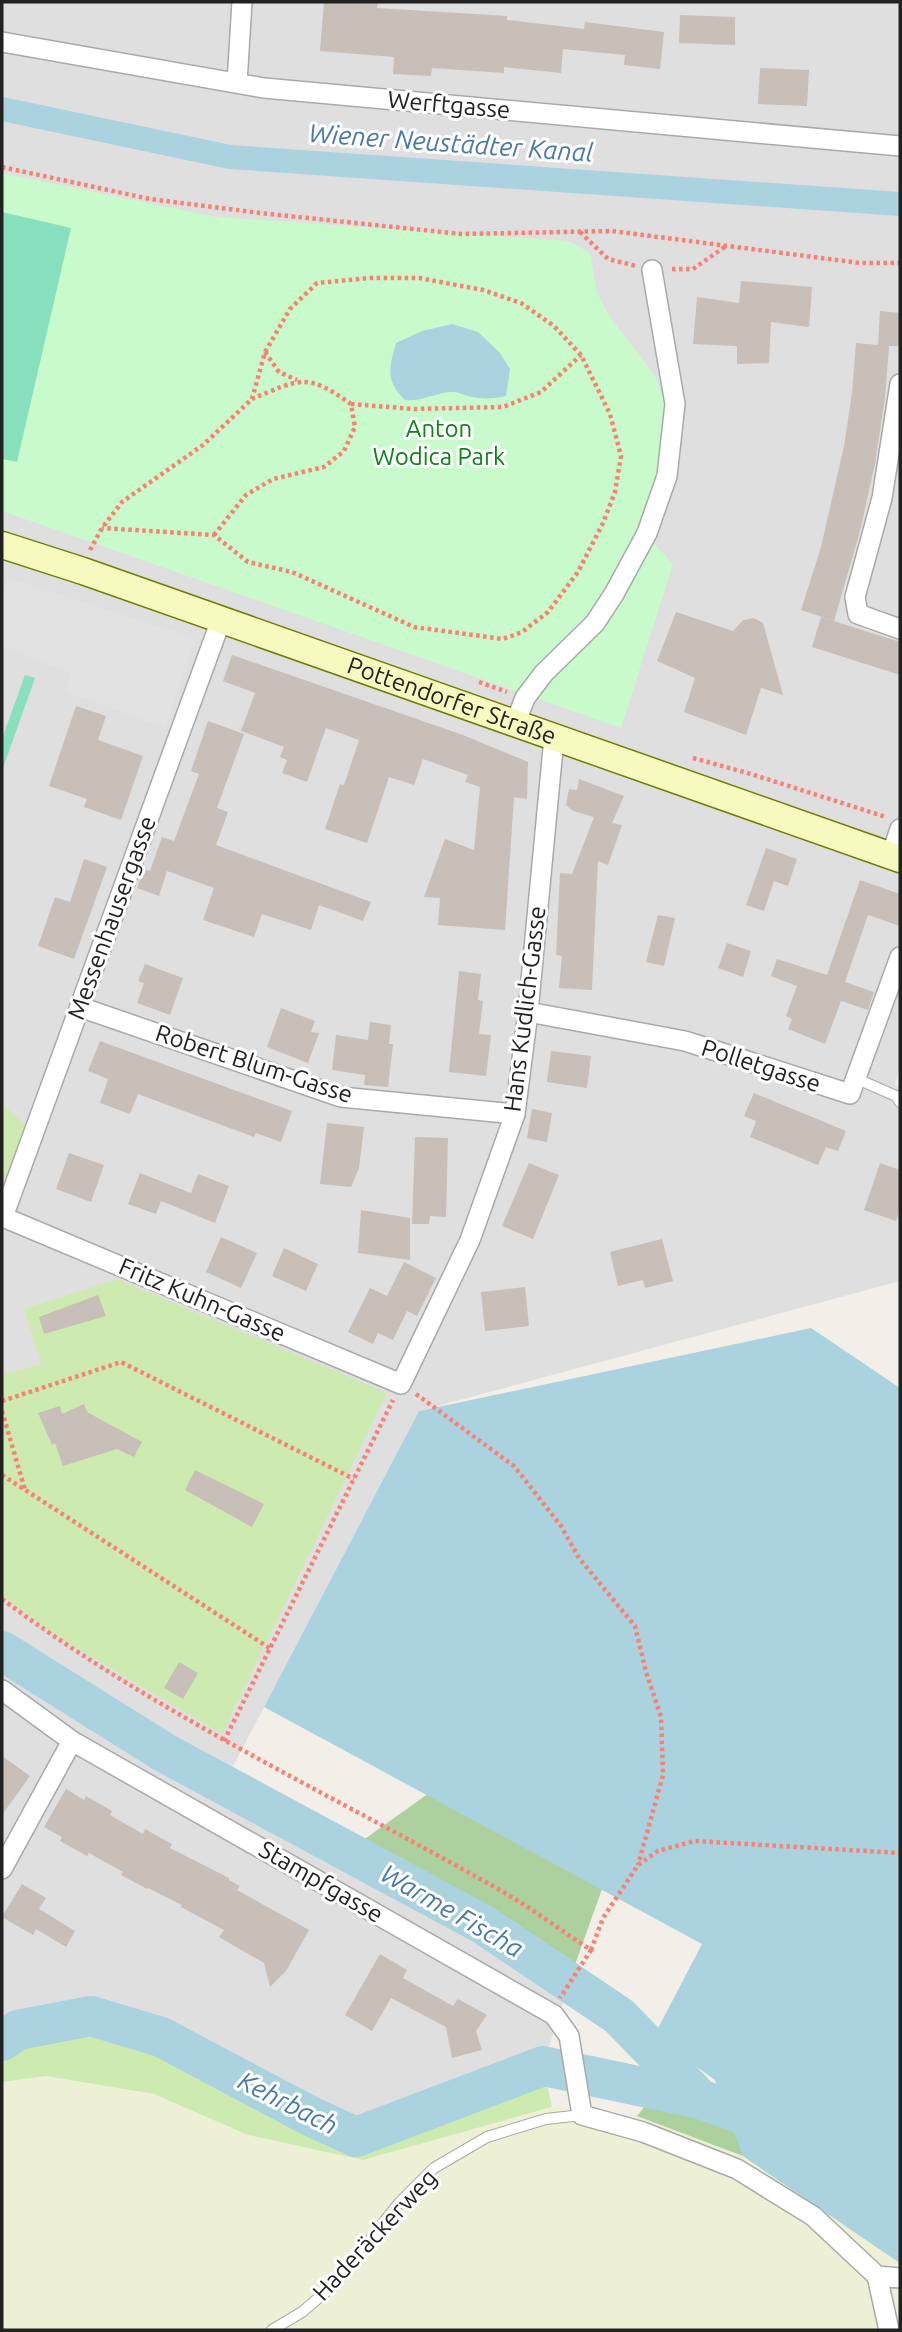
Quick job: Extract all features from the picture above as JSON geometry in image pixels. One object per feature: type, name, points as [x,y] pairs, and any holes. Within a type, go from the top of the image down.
[{"type":"main road","name":"Pottendorfer Straße","points":[[2,545],[87,560],[221,620],[895,858]]},
{"type":"street","points":[[237,83],[242,2]]},
{"type":"street","name":"Werftgasse","points":[[2,41],[264,88],[900,146]]},
{"type":"street","points":[[515,724],[525,698],[544,673],[594,623],[614,594],[647,533],[667,476],[675,404],[652,270]]},
{"type":"street","points":[[900,384],[882,498],[855,597],[858,614],[900,629]]},
{"type":"street","name":"Messenhausergasse","points":[[3,1217],[221,620]]},
{"type":"street","name":"Hans Kudlich-Gasse","points":[[401,1384],[470,1240],[515,1114],[528,1012],[554,738]]},
{"type":"street","points":[[895,858],[897,825]]},
{"type":"street","name":"Polletgasse","points":[[528,1012],[685,1041],[850,1094],[900,957]]},
{"type":"street","name":"Robert Blum-Gasse","points":[[79,1007],[341,1097],[515,1114]]},
{"type":"street","name":"Fritz Kuhn-Gasse","points":[[3,1217],[401,1384]]},
{"type":"street","name":"Stampfgasse","points":[[2,1690],[72,1741],[554,2015],[569,2036],[582,2115]]},
{"type":"street","points":[[2,1869],[72,1741]]},
{"type":"street","name":"Haderäckerweg","points":[[582,2115],[643,2132],[737,2169],[813,2216],[877,2276]]},
{"type":"street","points":[[889,2330],[877,2276],[900,2278]]},
{"type":"lane","points":[[855,1078],[896,1096],[900,1102]]},
{"type":"lane","name":"Haderäckerweg","points":[[272,2330],[302,2312],[335,2284],[399,2203],[434,2168],[487,2137],[546,2119],[582,2115]]},
{"type":"path","points":[[2,167],[150,200],[447,233],[612,231],[860,263],[900,263]]},
{"type":"path","points":[[102,528],[214,535],[247,562],[292,572],[414,627],[503,639],[522,632],[548,612],[578,572],[603,523],[615,492],[621,456],[610,414],[581,355],[554,326],[521,303],[483,290],[419,278],[370,278],[317,283],[290,309],[264,352],[252,399]]},
{"type":"path","points":[[264,352],[279,372],[328,387],[351,404],[414,409],[503,407],[541,391],[581,355]]},
{"type":"path","points":[[87,560],[102,528],[122,502],[203,445],[252,399],[298,380]]},
{"type":"path","points":[[214,535],[246,495],[273,479],[324,467],[344,451],[355,427],[351,404]]},
{"type":"path","points":[[78,544],[87,560]]},
{"type":"path","points":[[87,560],[103,553]]},
{"type":"path","points":[[473,680],[525,698]]},
{"type":"path","points":[[687,756],[751,774],[897,825]]},
{"type":"path","points":[[2,1401],[121,1362],[354,1479]]},
{"type":"path","points":[[224,1741],[401,1384],[443,1411],[514,1466],[561,1526],[579,1558],[635,1626],[661,1717],[663,1775],[638,1865],[603,1918],[591,1950],[562,1993]]},
{"type":"path","points":[[2,1411],[25,1491]]},
{"type":"path","points":[[2,1475],[271,1649]]},
{"type":"path","points":[[2,1599],[56,1640],[224,1741],[499,1890],[591,1950]]},
{"type":"path","points":[[638,1865],[658,1851],[695,1841],[900,1853]]},
{"type":"shaded area","points":[[2,2],[900,2],[900,1067],[895,1084],[900,1091],[900,1281],[419,1411],[230,1772],[499,1920],[571,1976],[543,2066],[356,2137],[161,2037],[91,2016],[18,2030],[2,2041]]},
{"type":"shaded area","points":[[9,578],[195,638],[166,728],[66,692],[72,674],[2,647],[2,600]]},
{"type":"green space","name":"Anton Wodica Park","points":[[2,173],[216,217],[569,241],[590,253],[597,293],[610,317],[655,376],[667,407],[660,474],[640,530],[673,564],[621,728],[2,511]]},
{"type":"green space","points":[[2,212],[71,228],[17,462],[2,459]]},
{"type":"green space","points":[[25,675],[35,678],[2,771],[2,739]]},
{"type":"green space","points":[[2,1103],[25,1125],[2,1185]]},
{"type":"green space","points":[[117,1279],[387,1393],[222,1734],[58,1637],[2,1596],[2,1370],[8,1373],[41,1364],[24,1309]]},
{"type":"green space","points":[[439,1786],[616,1850],[571,1976],[499,1920],[359,1843]]},
{"type":"green space","points":[[91,2016],[161,2037],[312,2117],[356,2137],[543,2066],[552,2107],[363,2160],[248,2135],[154,2094],[46,2076],[2,2082],[2,2041],[18,2030]]},
{"type":"green space","points":[[46,2076],[154,2094],[248,2135],[363,2160],[552,2107],[637,2116],[743,2156],[900,2263],[900,2330],[2,2330],[2,2082]]},
{"type":"green space","points":[[648,2102],[702,2106],[839,2157],[900,2263],[743,2156],[637,2116]]},
{"type":"water","points":[[452,324],[478,332],[500,353],[510,369],[506,396],[480,398],[448,392],[405,400],[399,393],[390,374],[396,343],[422,331]]},
{"type":"water","points":[[811,1328],[900,1388],[900,2263],[743,2156],[715,2080],[654,2036],[702,1944],[264,1707],[419,1411]]},
{"type":"building","points":[[324,2],[378,2],[377,8],[507,16],[507,20],[584,29],[585,22],[664,32],[660,69],[624,65],[625,55],[563,49],[561,73],[504,67],[504,73],[432,68],[431,76],[393,74],[394,57],[320,51]]},
{"type":"building","points":[[680,15],[735,17],[735,45],[679,43]]},
{"type":"building","points":[[760,68],[809,70],[807,106],[758,104]]},
{"type":"building","points":[[741,281],[812,287],[809,327],[771,322],[769,363],[737,364],[737,346],[693,344],[697,297],[739,303]]},
{"type":"building","points":[[880,311],[900,313],[900,346],[889,346],[885,398],[875,464],[860,531],[834,621],[801,610],[821,547],[844,446],[856,343],[878,345]]},
{"type":"building","points":[[676,612],[733,631],[743,620],[754,618],[763,623],[783,695],[761,688],[746,735],[684,712],[695,678],[657,661]]},
{"type":"building","points":[[821,617],[900,642],[900,675],[812,647]]},
{"type":"building","points":[[232,655],[463,735],[528,762],[527,799],[514,797],[505,930],[438,925],[440,898],[424,897],[445,839],[474,850],[480,787],[465,782],[468,775],[423,759],[414,785],[389,777],[367,843],[325,829],[359,740],[326,728],[307,782],[282,773],[287,760],[280,757],[284,747],[241,731],[255,693],[223,681]]},
{"type":"building","points":[[76,706],[106,716],[98,740],[143,756],[121,820],[84,807],[87,799],[49,786]]},
{"type":"building","points":[[208,721],[244,734],[217,808],[228,812],[216,845],[371,902],[363,921],[319,905],[311,930],[262,914],[254,937],[203,920],[214,888],[167,871],[159,896],[137,888],[144,869],[150,871],[162,837],[174,841],[199,774],[191,771]]},
{"type":"building","points":[[579,779],[624,796],[612,823],[622,825],[608,865],[598,861],[592,990],[559,988],[562,956],[556,955],[560,873],[572,874],[594,817],[573,811],[566,805],[569,789],[577,790]]},
{"type":"building","points":[[766,848],[797,859],[788,886],[774,881],[764,911],[746,905]]},
{"type":"building","points":[[84,859],[107,867],[74,959],[38,946],[55,897],[70,902]]},
{"type":"building","points":[[860,880],[900,894],[900,926],[868,915],[845,982],[874,992],[868,1010],[841,1001],[825,1044],[788,1029],[792,1019],[786,1016],[797,986],[771,976],[777,959],[827,975]]},
{"type":"building","points":[[658,915],[675,918],[664,966],[646,962]]},
{"type":"building","points":[[727,943],[751,951],[743,977],[718,968]]},
{"type":"building","points":[[145,964],[183,978],[170,1015],[137,1003],[144,983],[138,981]]},
{"type":"building","points":[[459,971],[481,974],[478,1000],[483,1001],[479,1034],[491,1035],[486,1076],[449,1072]]},
{"type":"building","points":[[281,1008],[315,1021],[311,1032],[319,1033],[308,1063],[267,1047]]},
{"type":"building","points":[[370,1022],[391,1025],[389,1044],[393,1044],[388,1087],[364,1085],[365,1075],[332,1070],[336,1035],[368,1040]]},
{"type":"building","points":[[100,1041],[292,1111],[281,1142],[256,1133],[254,1137],[138,1094],[130,1114],[100,1103],[108,1079],[88,1071]]},
{"type":"building","points":[[551,1051],[591,1056],[587,1088],[547,1082]]},
{"type":"building","points":[[754,1093],[846,1131],[838,1151],[826,1147],[818,1165],[750,1137],[756,1121],[744,1116]]},
{"type":"building","points":[[532,1109],[552,1113],[547,1142],[527,1138]]},
{"type":"building","points":[[327,1123],[364,1127],[359,1168],[351,1187],[320,1184]]},
{"type":"building","points":[[415,1137],[448,1138],[446,1217],[430,1216],[429,1224],[412,1224]]},
{"type":"building","points":[[69,1153],[104,1165],[91,1202],[56,1189]]},
{"type":"building","points":[[529,1163],[559,1175],[533,1239],[502,1226]]},
{"type":"building","points":[[880,1163],[900,1170],[900,1209],[896,1221],[864,1210]]},
{"type":"building","points":[[140,1173],[191,1193],[198,1174],[229,1186],[215,1223],[161,1201],[156,1214],[128,1204]]},
{"type":"building","points":[[361,1210],[410,1218],[410,1260],[358,1253]]},
{"type":"building","points":[[221,1237],[257,1253],[241,1288],[206,1272]]},
{"type":"building","points":[[662,1239],[673,1281],[645,1288],[643,1280],[618,1286],[610,1252]]},
{"type":"building","points":[[284,1248],[318,1264],[306,1291],[272,1276]]},
{"type":"building","points":[[404,1262],[436,1278],[417,1316],[407,1311],[393,1340],[378,1333],[373,1344],[348,1332],[370,1288],[387,1296]]},
{"type":"building","points":[[525,1287],[529,1326],[485,1331],[481,1292]]},
{"type":"building","points":[[98,1295],[106,1316],[44,1334],[39,1317]]},
{"type":"building","points":[[84,1404],[87,1412],[142,1442],[134,1457],[117,1449],[63,1466],[55,1443],[52,1445],[38,1413],[60,1406],[62,1414]]},
{"type":"building","points":[[195,1470],[264,1504],[252,1527],[185,1490]]},
{"type":"building","points":[[179,1662],[198,1673],[183,1699],[164,1688]]},
{"type":"building","points":[[2,1756],[30,1776],[2,1815]]},
{"type":"building","points":[[66,1789],[84,1800],[86,1796],[112,1811],[110,1815],[143,1834],[145,1829],[172,1844],[170,1848],[229,1878],[240,1886],[237,1890],[309,1930],[286,1971],[270,1987],[264,1963],[219,1937],[224,1930],[181,1907],[182,1905],[121,1875],[123,1872],[89,1853],[87,1856],[60,1841],[62,1837],[44,1827]]},
{"type":"building","points":[[22,1884],[46,1898],[39,1909],[75,1931],[66,1947],[36,1929],[33,1935],[2,1917]]},
{"type":"building","points":[[380,1954],[407,1970],[403,1978],[453,2006],[458,1999],[487,2015],[476,2031],[482,2050],[452,2058],[446,2027],[391,1998],[372,2031],[345,2015]]},
{"type":"waterway","name":"Wiener Neustädter Kanal","points":[[2,109],[230,157],[900,204]]},
{"type":"waterway","name":"Warme Fischa","points":[[2,1651],[165,1753],[484,1925],[619,2016],[700,2099],[775,2126]]},
{"type":"waterway","name":"Kehrbach","points":[[2,2041],[18,2030],[91,2016],[161,2037],[312,2117],[356,2137],[543,2066],[700,2099]]}]
